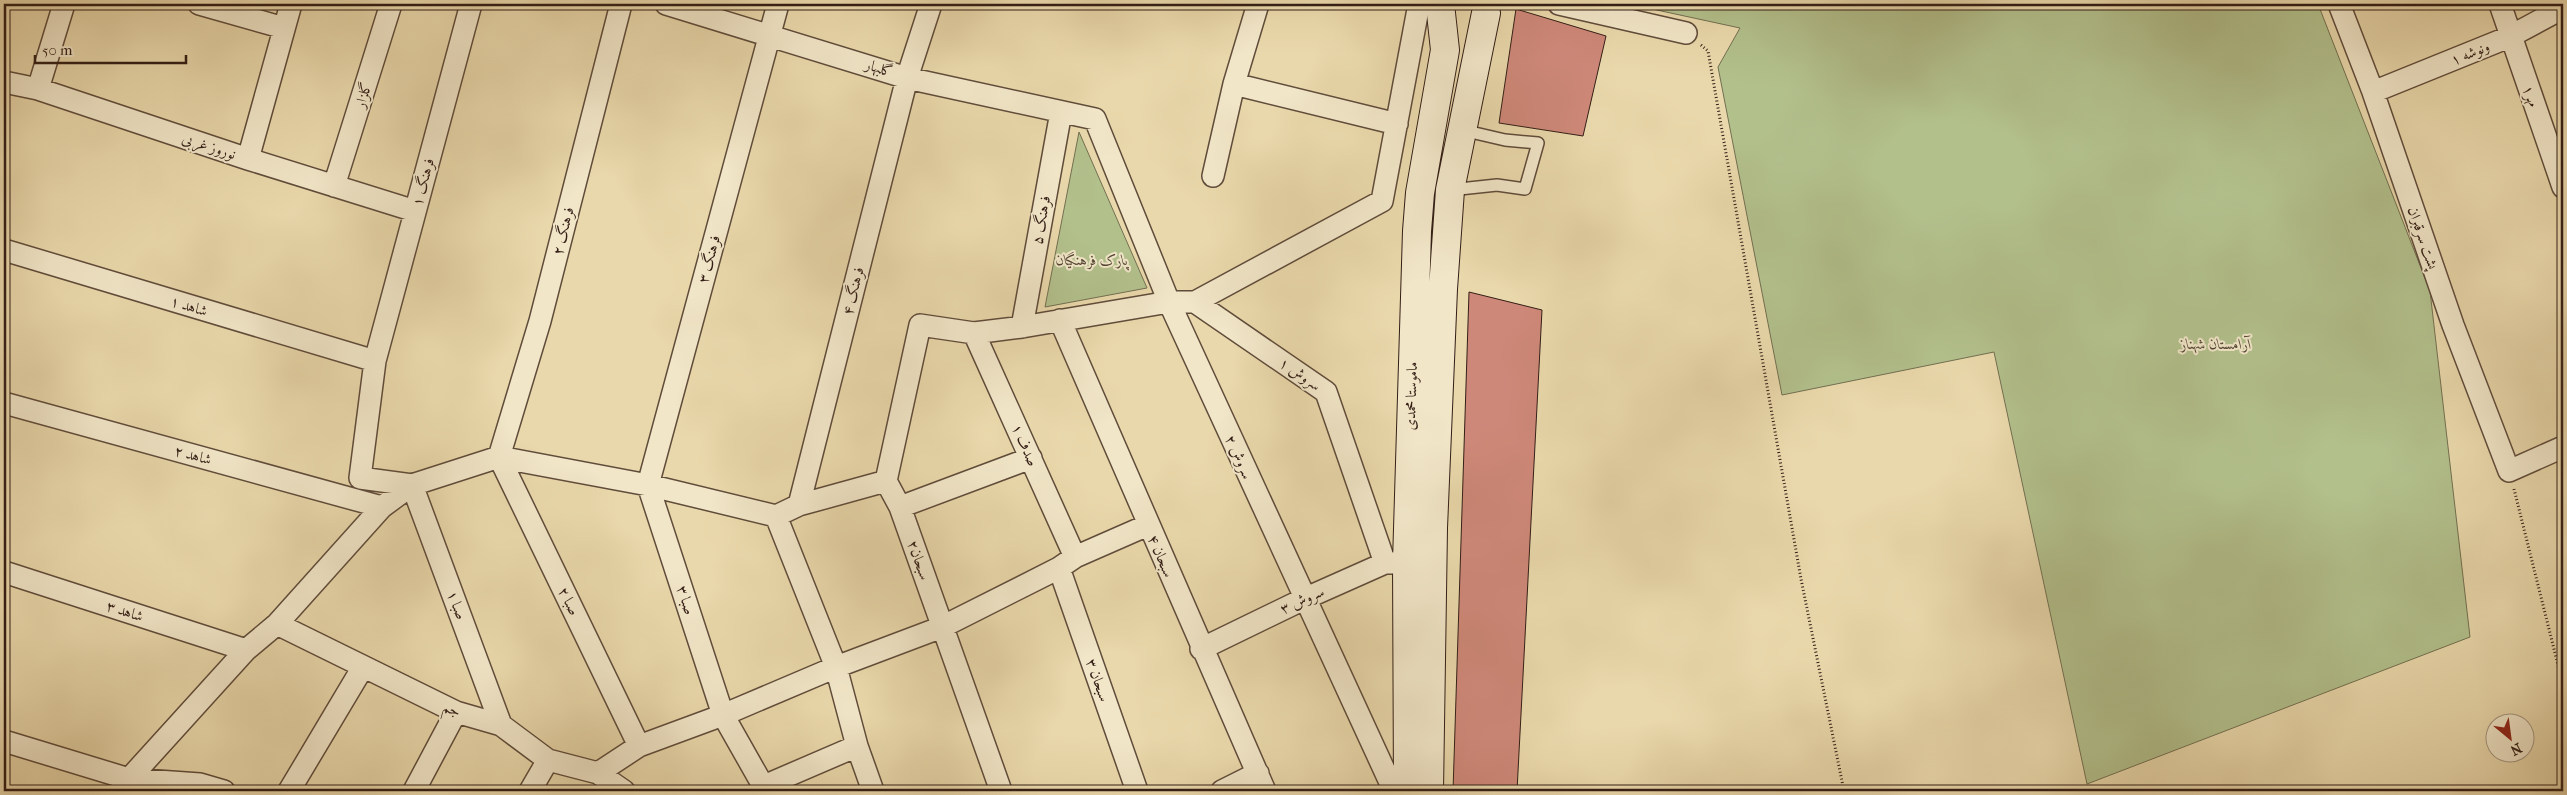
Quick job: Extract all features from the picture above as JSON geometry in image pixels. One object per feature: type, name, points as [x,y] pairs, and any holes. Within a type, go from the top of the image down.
[{"type":"main road","points":[[1440,4],[1454,12],[1470,15],[1493,8]]},
{"type":"main road","name":"ماموستا محمدی","points":[[1408,791],[1396,563],[1416,231],[1420,193],[1446,50],[1440,4]]},
{"type":"main road","name":"ماموستا محمدی","points":[[1429,791],[1433,528],[1442,289],[1450,190],[1460,130],[1493,8]]},
{"type":"street","points":[[38,89],[64,4]]},
{"type":"street","points":[[199,4],[284,28]]},
{"type":"street","points":[[248,159],[291,4]]},
{"type":"street","name":"گلزار","points":[[334,186],[391,4]]},
{"type":"street","name":"فرهنگ ۱","points":[[412,485],[360,478],[375,361],[471,4]]},
{"type":"street","name":"فرهنگ ۲","points":[[498,457],[540,321],[621,4]]},
{"type":"street","name":"گلبهار","points":[[666,4],[770,34],[907,78],[1095,119]]},
{"type":"street","name":"فرهنگ ۳","points":[[648,484],[778,4]]},
{"type":"street","name":"فرهنگ ۴","points":[[799,505],[907,78],[931,4]]},
{"type":"street","points":[[1213,176],[1234,84],[1258,4]]},
{"type":"street","points":[[126,785],[246,650],[277,624],[382,507],[412,485],[498,457],[648,484],[776,516],[799,505],[886,481],[920,325],[974,333],[1022,328],[1169,302],[1195,302],[1382,201],[1398,124],[1419,4]]},
{"type":"street","points":[[1559,4],[1686,33]]},
{"type":"street","name":"پشت سرقبران","points":[[2339,4],[2373,92],[2453,325],[2509,471]]},
{"type":"street","name":"مهر۱","points":[[2500,4],[2509,37],[2563,187]]},
{"type":"street","name":"ونوشه ۱","points":[[2373,92],[2509,37],[2563,8]]},
{"type":"street","name":"نوروز غربی","points":[[4,82],[38,89],[415,212]]},
{"type":"street","points":[[1234,84],[1398,124]]},
{"type":"street","name":"فرهنگ ۵","points":[[1022,328],[1060,112]]},
{"type":"street","name":"سروش ۲","points":[[1095,119],[1169,302],[1304,599],[1394,791]]},
{"type":"street","name":"شاهد ۱","points":[[4,250],[375,361]]},
{"type":"street","name":"سروش ۱","points":[[1195,302],[1326,392],[1396,563]]},
{"type":"street","name":"سبحان ۴","points":[[1060,320],[1201,649],[1261,782]]},
{"type":"street","name":"صدف ۱","points":[[974,333],[1031,458],[1067,562]]},
{"type":"street","name":"شاهد ۲","points":[[4,403],[382,507]]},
{"type":"street","points":[[2509,471],[2563,447]]},
{"type":"street","name":"صبا ۲","points":[[498,457],[639,746]]},
{"type":"street","points":[[900,507],[1031,458]]},
{"type":"street","name":"سبحان۲","points":[[886,481],[900,507],[1001,791]]},
{"type":"street","name":"صبا ۳","points":[[648,484],[723,716],[765,789]]},
{"type":"street","name":"صبا ۱","points":[[412,485],[501,725]]},
{"type":"street","points":[[776,516],[836,667],[857,746],[873,791]]},
{"type":"street","points":[[598,773],[639,746],[723,716],[836,667],[942,627],[1067,562],[1148,525]]},
{"type":"street","name":"سبحان ۳","points":[[1067,562],[1137,791]]},
{"type":"street","name":"سروش ۳","points":[[1201,649],[1304,599],[1396,563]]},
{"type":"street","name":"شاهد ۳","points":[[4,572],[246,650]]},
{"type":"street","name":"جم","points":[[277,624],[456,712],[501,725],[548,760],[598,773],[624,791]]},
{"type":"street","points":[[289,791],[363,667]]},
{"type":"street","points":[[414,791],[456,712]]},
{"type":"street","points":[[4,741],[126,785],[199,787],[224,791]]},
{"type":"street","points":[[765,789],[857,746]]},
{"type":"street","points":[[530,791],[548,760]]},
{"type":"street","points":[[1222,791],[1261,782]]},
{"type":"lane","points":[[1450,190],[1497,185],[1526,189],[1538,143],[1504,140],[1460,130]]},
{"type":"path","points":[[1686,33],[1708,51],[1801,579],[1844,791]]},
{"type":"path","points":[[2509,471],[2563,685]]},
{"type":"green space","name":"آرامستان شهناز","points":[[1629,4],[2318,4],[2430,291],[2470,637],[2087,784],[1994,352],[1782,395],[1718,67],[1740,28]]},
{"type":"green space","name":"پارک فرهنگیان","points":[[1079,132],[1147,288],[1045,307]]},
{"type":"building","points":[[1516,9],[1606,36],[1583,136],[1499,123]]},
{"type":"building","points":[[1469,292],[1542,310],[1517,791],[1453,791]]}]
